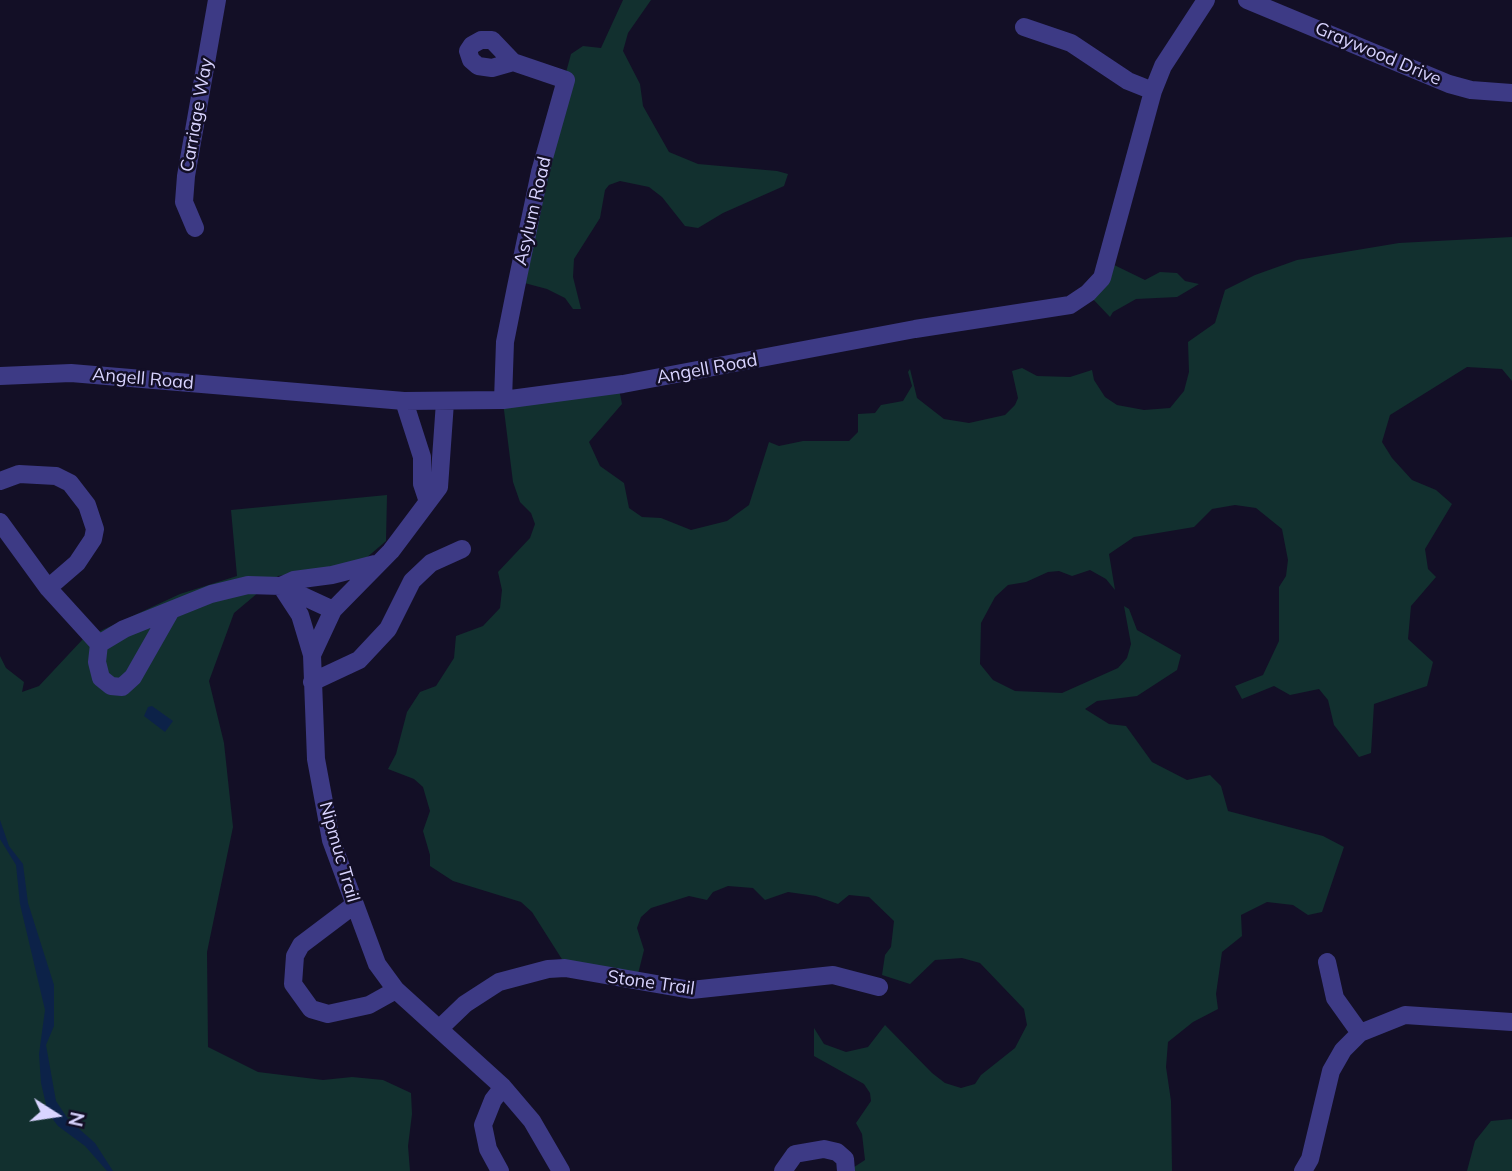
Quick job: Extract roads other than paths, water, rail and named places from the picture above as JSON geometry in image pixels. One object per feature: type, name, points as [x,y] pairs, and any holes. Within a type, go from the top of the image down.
[{"type":"street","name":"Carriage Way","points":[[195,228],[184,202],[186,176],[217,0]]},
{"type":"street","name":"Angell Road","points":[[0,376],[71,373],[404,401],[503,400],[624,384],[915,329],[1070,305],[1088,293],[1102,278],[1153,91],[1163,66],[1206,0]]},
{"type":"street","name":"Graywood Drive","points":[[1247,0],[1449,84],[1471,90],[1512,93]]},
{"type":"street","points":[[1024,27],[1070,43],[1128,81],[1153,91]]},
{"type":"street","name":"Asylum Road","points":[[503,400],[505,342],[540,172],[566,80],[513,62]]},
{"type":"street","points":[[404,401],[422,457],[422,484],[427,499]]},
{"type":"street","name":"Nipmuc Trail","points":[[445,402],[439,487],[427,499],[411,527],[333,610],[312,655],[316,759],[325,810],[354,905],[377,964],[396,990],[503,1087],[532,1121],[561,1171]]},
{"type":"street","points":[[0,481],[19,474],[56,476],[70,483],[87,505],[95,529],[93,539],[77,563],[48,588]]},
{"type":"street","points":[[0,522],[48,588],[99,644],[97,662],[101,678],[111,686],[122,687],[145,662],[170,612]]},
{"type":"street","points":[[312,682],[359,660],[388,629],[412,581],[431,563],[462,549]]},
{"type":"street","points":[[281,586],[293,580],[375,565]]},
{"type":"street","points":[[99,644],[124,629],[230,588],[248,585],[281,586],[333,610]]},
{"type":"street","points":[[281,586],[300,615],[312,655]]},
{"type":"street","points":[[354,905],[301,945],[295,956],[293,984],[311,1009],[328,1014],[369,1004],[396,990]]},
{"type":"street","points":[[1327,962],[1335,998],[1360,1033]]},
{"type":"street","name":"Stone Trail","points":[[440,1028],[465,1004],[499,982],[548,969],[565,968],[691,990],[833,975],[878,987]]},
{"type":"street","points":[[1303,1171],[1310,1159],[1331,1071],[1343,1050],[1360,1033],[1405,1015],[1512,1023]]},
{"type":"street","points":[[500,1171],[488,1149],[484,1125],[490,1106],[503,1087]]},
{"type":"street","points":[[783,1171],[795,1154],[824,1149],[837,1152],[845,1159],[846,1171]]},
{"type":"water","points":[[152,706],[173,721],[165,732],[144,716],[148,707]]},
{"type":"water","points":[[0,820],[9,846],[23,864],[28,903],[54,985],[54,1026],[46,1045],[56,1101],[68,1119],[95,1143],[113,1171],[107,1171],[85,1146],[58,1126],[48,1113],[41,1083],[39,1054],[45,1010],[20,904],[16,865],[0,839]]}]
